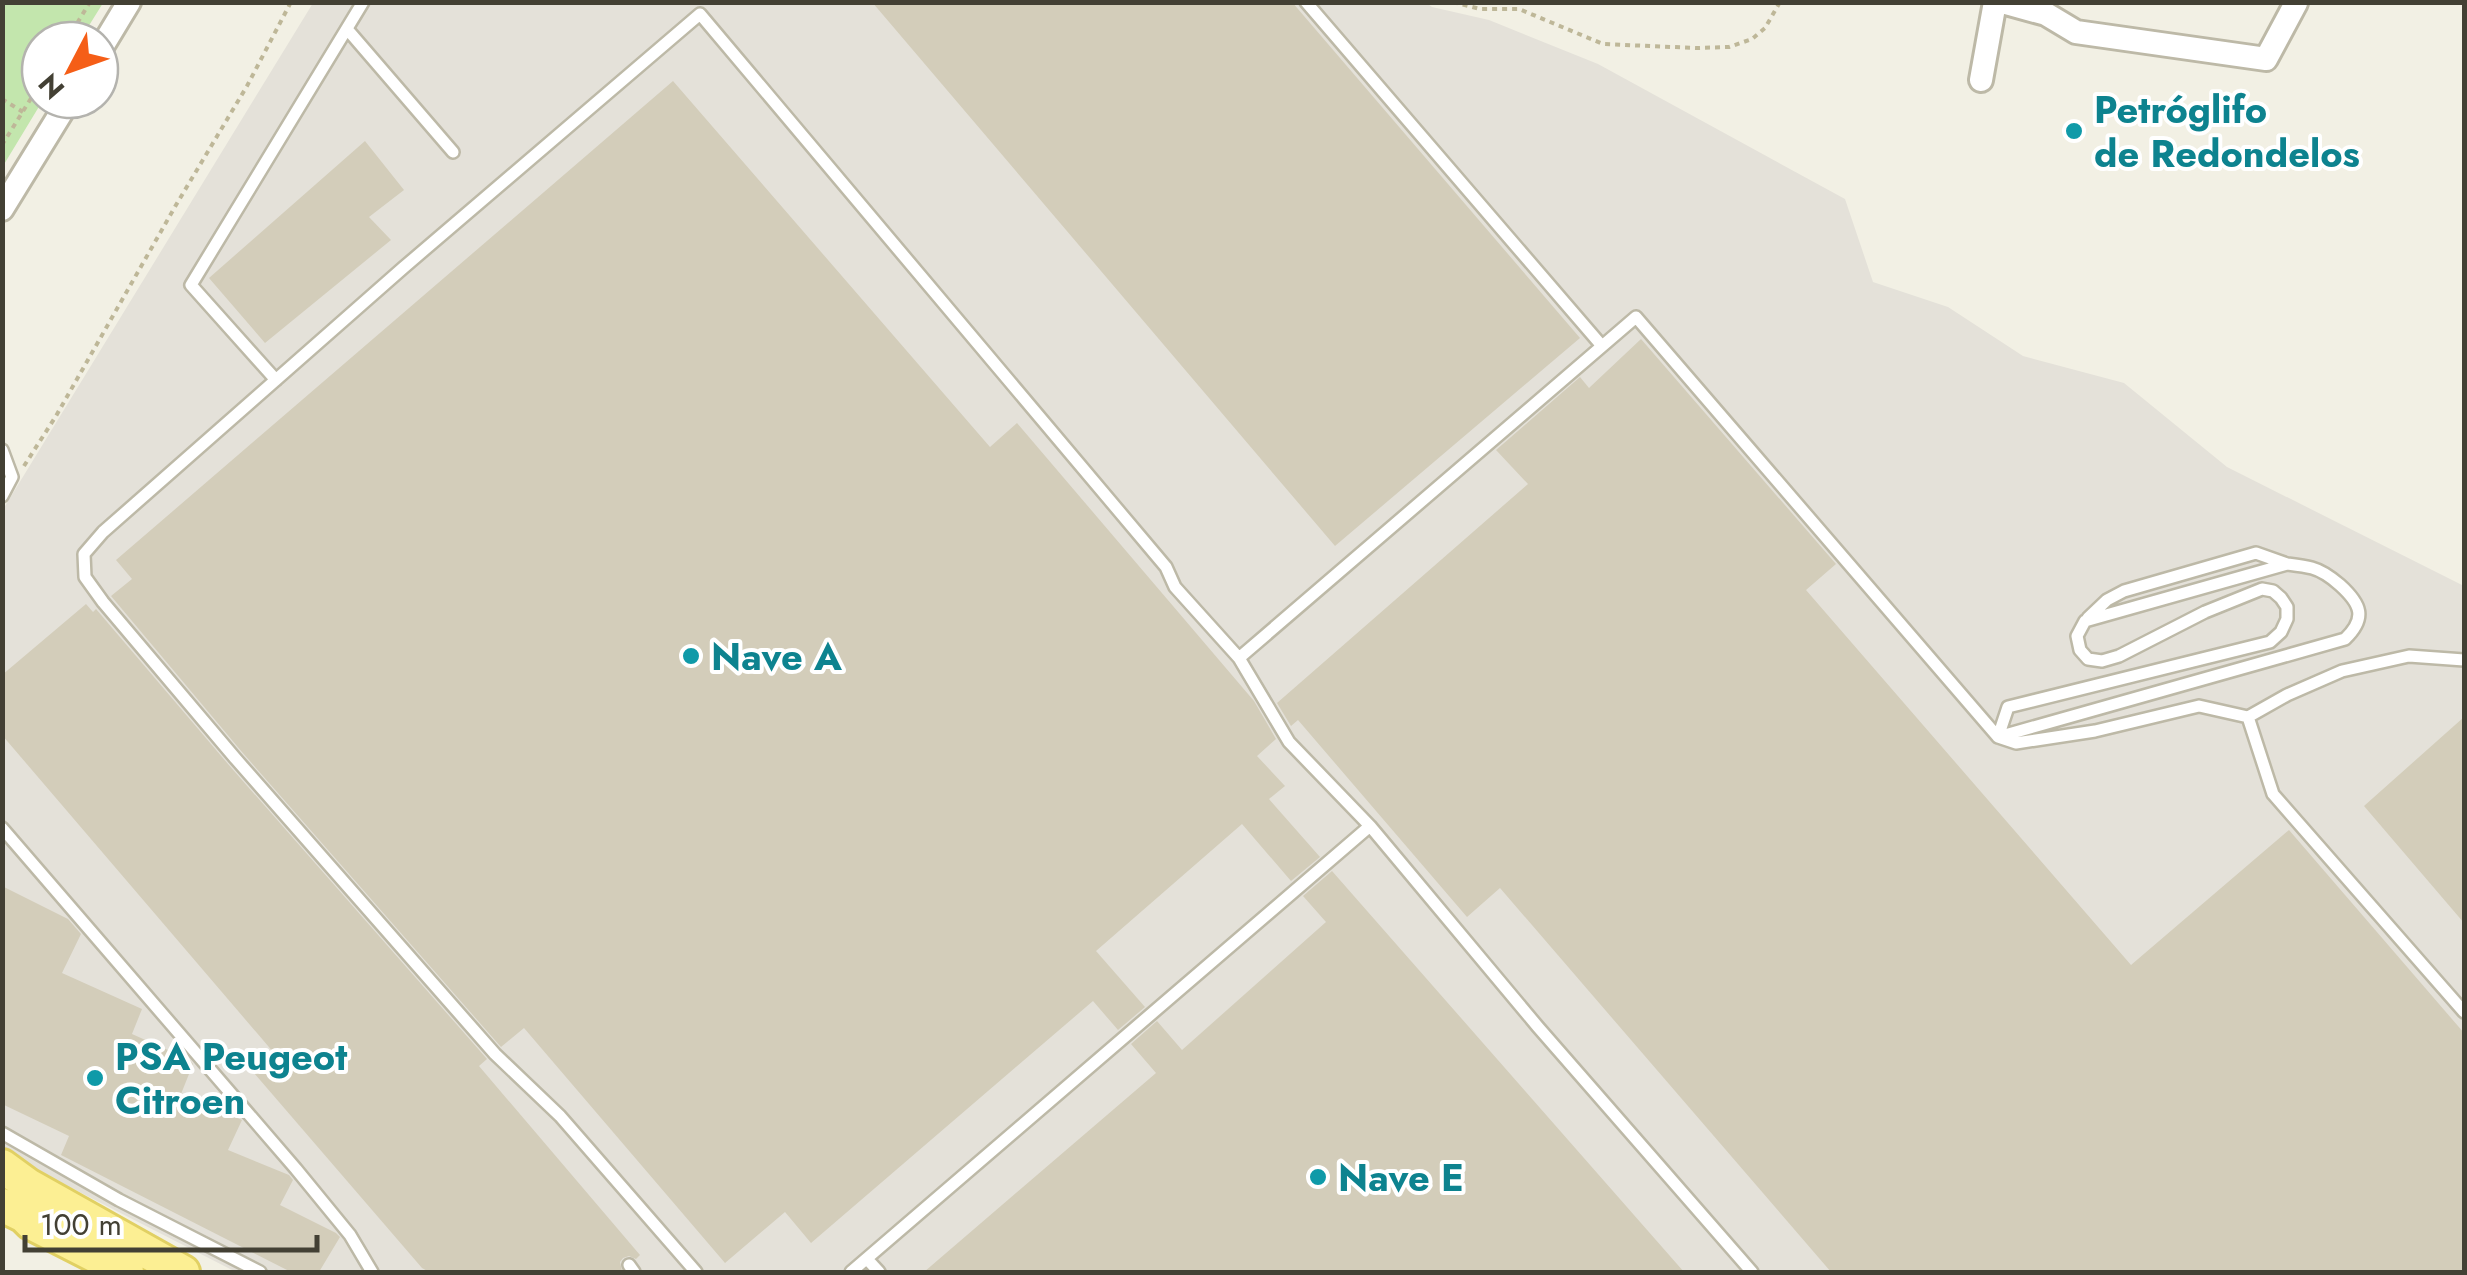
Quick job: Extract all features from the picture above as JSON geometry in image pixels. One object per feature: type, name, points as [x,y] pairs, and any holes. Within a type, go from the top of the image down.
[{"type":"main road","points":[[9,1183],[24,1216],[17,1220]]},
{"type":"main road","points":[[9,1183],[183,1272]]},
{"type":"main road","points":[[17,1220],[127,1272]]},
{"type":"street","points":[[1980,80],[1999,2],[2046,14],[2076,32],[2266,60],[2296,2]]},
{"type":"street","points":[[2,209],[57,120]]},
{"type":"lane","points":[[276,380],[191,284],[363,2]]},
{"type":"lane","points":[[1306,2],[1602,346]]},
{"type":"lane","points":[[696,1272],[560,1116],[495,1054],[248,773],[103,602],[86,577],[84,554],[103,532],[276,380],[700,14],[1166,567],[1175,587],[1239,658],[1289,742],[1370,826],[1538,1028],[1752,1272]]},
{"type":"lane","points":[[347,29],[453,152]]},
{"type":"lane","points":[[1239,658],[1636,317],[1998,737],[2016,742],[2095,731],[2199,706],[2248,717],[2342,671],[2409,656],[2464,660]]},
{"type":"lane","points":[[2,450],[11,476],[2,496]]},
{"type":"lane","points":[[2256,553],[2330,576],[2356,599],[2360,616],[2355,630],[2345,639],[1998,737],[2008,707],[2270,642],[2287,619],[2282,598],[2262,589],[2205,612],[2119,656],[2102,661],[2088,659],[2080,650],[2077,636],[2107,600],[2124,592],[2256,553]]},
{"type":"lane","points":[[2085,622],[2287,564]]},
{"type":"lane","points":[[2248,717],[2273,794],[2464,1012]]},
{"type":"lane","points":[[851,1272],[1370,826]]},
{"type":"lane","points":[[2,828],[296,1169],[350,1235],[372,1272]]},
{"type":"lane","points":[[2,851],[24,852]]},
{"type":"lane","points":[[2,1134],[119,1200],[260,1272]]},
{"type":"lane","points":[[867,1259],[878,1272]]},
{"type":"path","points":[[11,476],[31,457],[56,416],[247,86],[291,2]]},
{"type":"path","points":[[1453,2],[1480,8],[1519,9],[1604,44],[1696,48],[1729,47],[1752,39],[1765,28],[1780,2]]},
{"type":"path","points":[[2,145],[20,117]]},
{"type":"shaded area","points":[[1425,2],[1489,20],[1598,64],[1845,199],[1873,282],[1948,307],[2023,356],[2124,383],[2227,467],[2464,586],[2464,1272],[236,1272],[3,1153],[2,511],[313,3]]},
{"type":"green space","points":[[3,2],[103,3],[92,20],[20,20],[20,120],[31,120],[3,166]]},
{"type":"building","points":[[872,2],[1292,2],[1580,338],[1335,546]]},
{"type":"building","name":"Nave A","points":[[673,81],[990,447],[1017,423],[1254,701],[1276,739],[1257,756],[1285,786],[1269,799],[1320,857],[1291,881],[1242,824],[1096,951],[1145,1007],[1118,1030],[1093,1001],[811,1243],[785,1212],[725,1263],[524,1028],[501,1047],[111,596],[132,579],[116,560]]},
{"type":"building","points":[[365,141],[404,190],[369,217],[391,240],[265,343],[209,278]]},
{"type":"building","points":[[1641,339],[1836,564],[1806,590],[2131,965],[2289,830],[2464,1033],[2464,1272],[1831,1272],[1500,888],[1467,917],[1298,720],[1291,726],[1277,703],[1528,484],[1496,450],[1580,377],[1589,388]]},
{"type":"building","points":[[86,604],[93,612],[96,609],[487,1059],[479,1066],[640,1255],[636,1259],[623,1258],[622,1271],[429,1272],[254,1073],[274,1053],[2,735],[2,675]]},
{"type":"building","points":[[2464,717],[2464,923],[2364,806]]},
{"type":"building","name":"Nave E","points":[[1332,871],[1684,1272],[924,1272],[1156,1073],[1131,1044],[1157,1021],[1182,1050],[1326,922],[1303,896]]},
{"type":"building","name":"PSA Peugeot Citroen","points":[[2,886],[68,919],[81,934],[62,973],[142,1009],[132,1034],[193,1064],[181,1094],[242,1120],[228,1150],[289,1175],[293,1180],[280,1205],[340,1237],[319,1272],[291,1272],[61,1155],[69,1136],[2,1104]]},
{"type":"place","name":"Petróglifo de Redondelos","points":[[2074,131]]},
{"type":"place","name":"Nave A","points":[[691,656]]},
{"type":"place","name":"PSA Peugeot Citroen","points":[[95,1078]]},
{"type":"place","name":"Nave E","points":[[1318,1177]]}]
